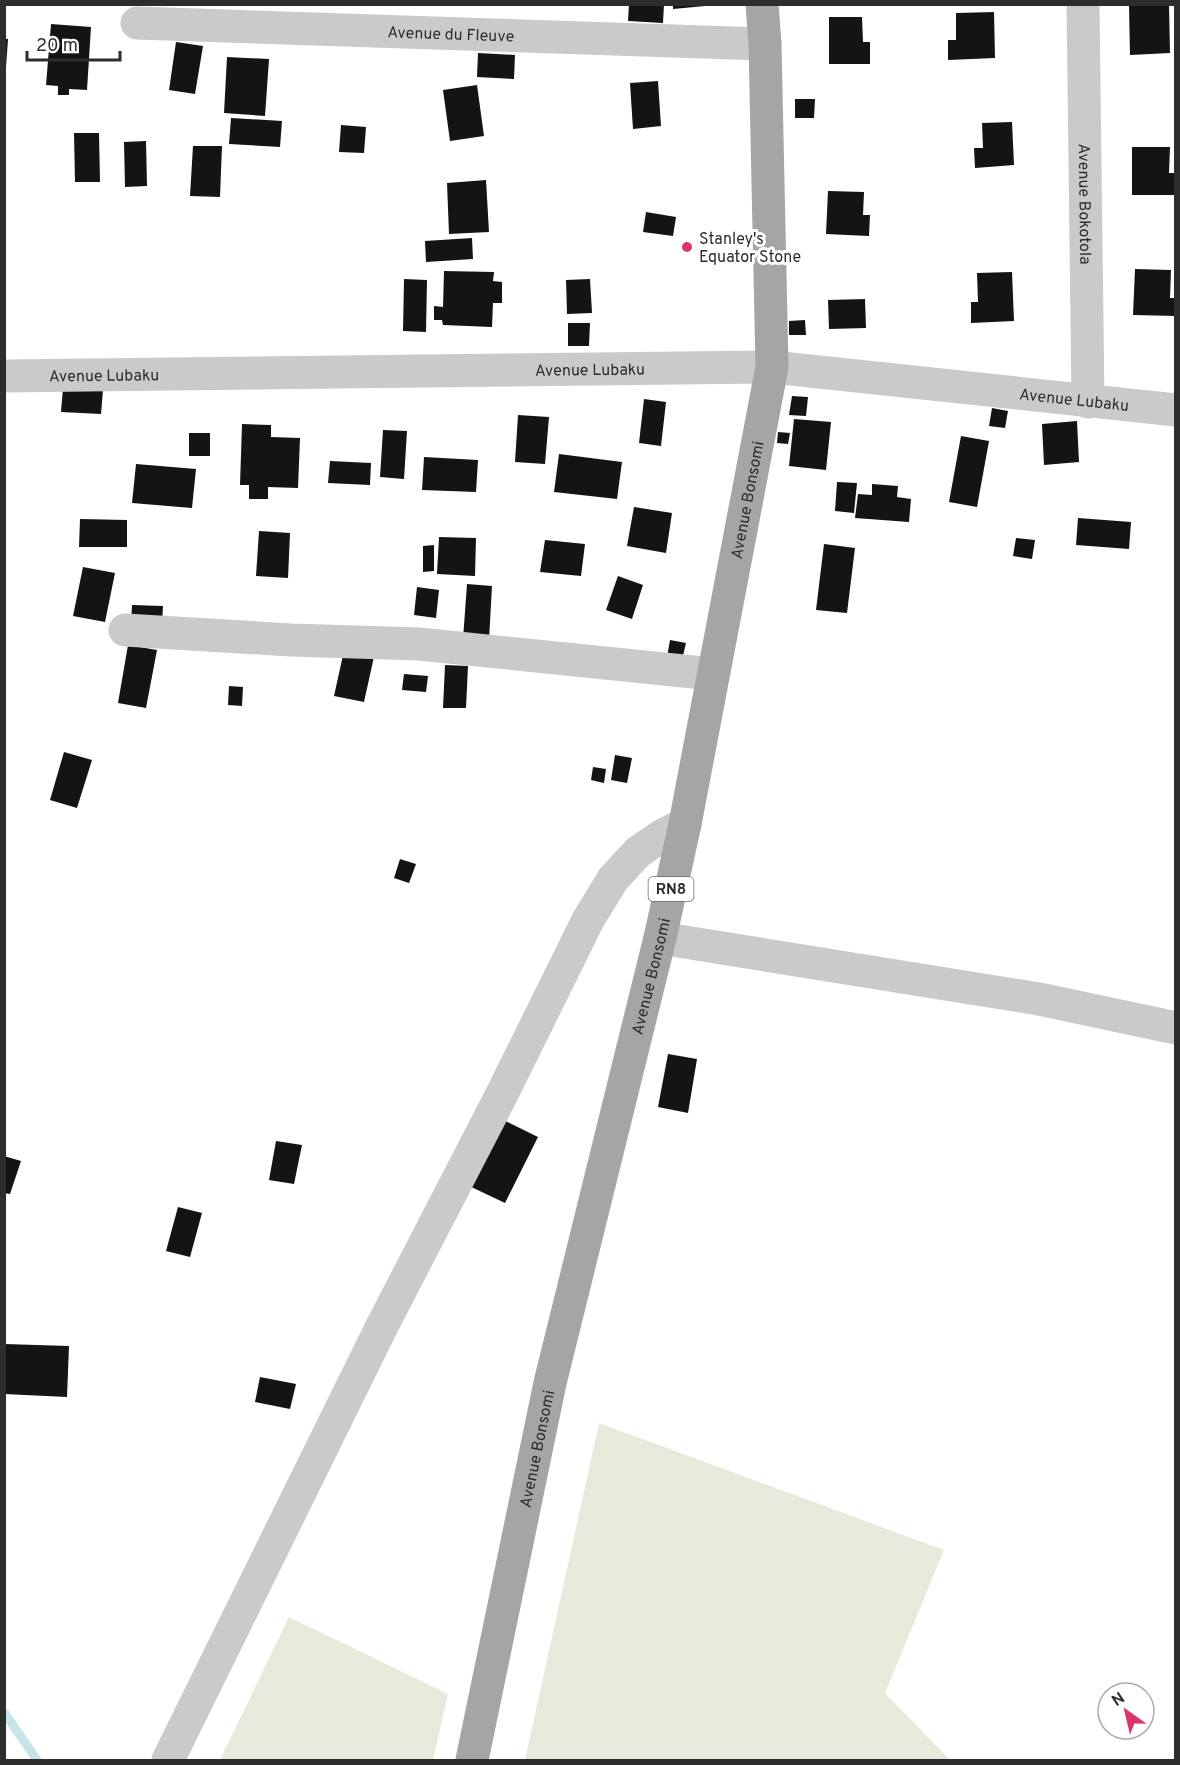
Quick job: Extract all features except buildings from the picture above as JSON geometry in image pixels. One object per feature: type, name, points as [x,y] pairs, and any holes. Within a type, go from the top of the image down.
[{"type":"main road","name":"Avenue Bonsomi","points":[[471,1761],[550,1383],[660,938],[685,824],[772,367],[765,44],[762,4]]},
{"type":"street","name":"Avenue Bokotola","points":[[1083,4],[1088,402]]},
{"type":"street","name":"Avenue du Fleuve","points":[[137,23],[765,44]]},
{"type":"street","name":"Avenue Lubaku","points":[[4,376],[772,367],[1176,411]]},
{"type":"street","points":[[125,630],[291,640],[419,644],[714,674]]},
{"type":"street","points":[[168,1761],[376,1339],[498,1102],[588,920],[613,879],[638,852],[663,835],[685,824]]},
{"type":"street","points":[[660,938],[1039,999],[1176,1028]]},
{"type":"shaded area","points":[[599,1423],[944,1550],[885,1693],[950,1760],[525,1760]]},
{"type":"shaded area","points":[[289,1617],[448,1694],[433,1760],[220,1760]]},
{"type":"waterway","points":[[4,1712],[37,1760]]},
{"type":"place","name":"Stanley's Equator Stone","points":[[687,247]]}]
